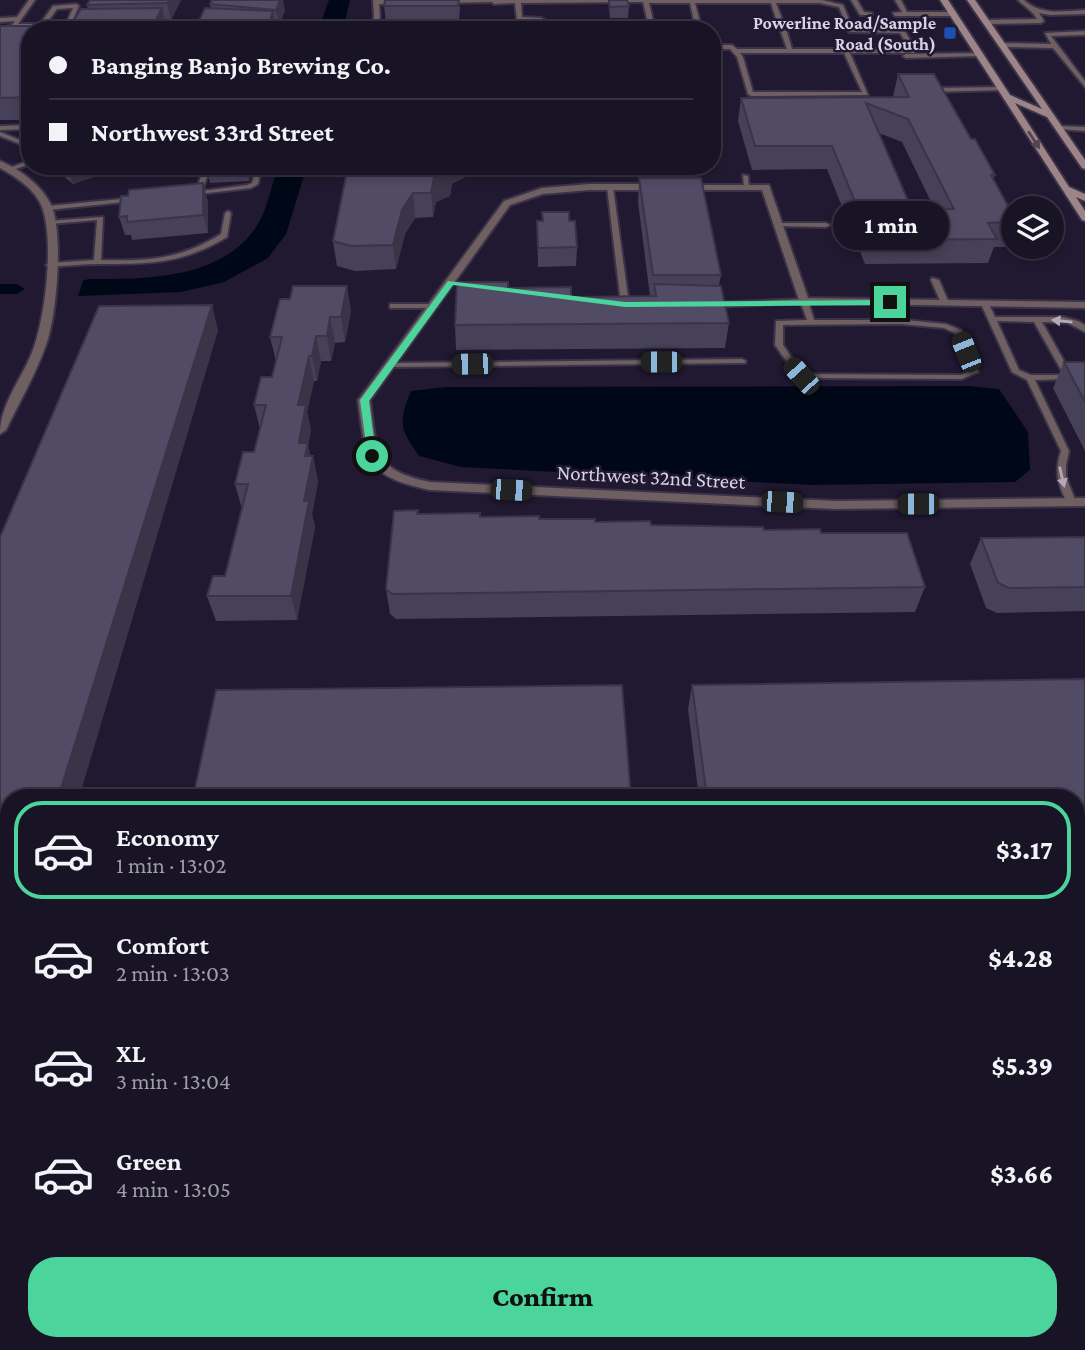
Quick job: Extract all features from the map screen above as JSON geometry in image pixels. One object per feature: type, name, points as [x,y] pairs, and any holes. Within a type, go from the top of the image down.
[{"type":"main road","points":[[944,0],[1085,218]]},
{"type":"main road","points":[[971,0],[1085,166]]},
{"type":"main road","points":[[1004,93],[1050,116]]},
{"type":"main road","points":[[1065,188],[1085,198]]},
{"type":"street","points":[[0,430],[45,334],[49,313],[50,265],[48,208],[32,185],[5,167]]},
{"type":"street","points":[[391,365],[507,203],[542,191],[662,187]]},
{"type":"street","points":[[675,187],[766,187],[804,301],[1085,306]]},
{"type":"street","name":"Northwest 32nd Street","points":[[391,365],[364,400],[372,456],[386,474],[405,482],[430,486],[836,505],[1085,502]]},
{"type":"lane","points":[[14,26],[32,0]]},
{"type":"lane","points":[[646,0],[650,21]]},
{"type":"lane","points":[[855,0],[862,14],[870,14]]},
{"type":"lane","points":[[898,0],[905,14]]},
{"type":"lane","points":[[1021,0],[1036,12],[1085,12]]},
{"type":"lane","points":[[376,21],[376,1],[412,2]]},
{"type":"lane","points":[[692,1],[697,21]]},
{"type":"lane","points":[[773,1],[779,19]]},
{"type":"lane","points":[[436,2],[819,1],[841,6],[859,50]]},
{"type":"lane","points":[[518,2],[519,19],[538,18],[548,21]]},
{"type":"lane","points":[[45,21],[55,7],[76,6],[70,21]]},
{"type":"lane","points":[[986,22],[1041,21],[1036,12]]},
{"type":"lane","points":[[895,14],[953,14]]},
{"type":"lane","points":[[0,20],[19,19]]},
{"type":"lane","points":[[0,31],[21,26]]},
{"type":"lane","points":[[734,51],[914,51],[902,31],[851,32]]},
{"type":"lane","points":[[784,32],[790,51]]},
{"type":"lane","points":[[1085,40],[1082,33],[1046,34],[1085,85]]},
{"type":"lane","points":[[1002,45],[1055,46]]},
{"type":"lane","points":[[721,47],[732,47],[740,57],[751,94],[866,94],[846,51]]},
{"type":"lane","points":[[896,51],[898,56],[980,55]]},
{"type":"lane","points":[[1076,73],[1085,72]]},
{"type":"lane","points":[[916,90],[1004,93]]},
{"type":"lane","points":[[0,128],[21,127]]},
{"type":"lane","points":[[1061,131],[1085,128]]},
{"type":"lane","points":[[1061,131],[1085,134]]},
{"type":"lane","points":[[0,134],[21,142]]},
{"type":"lane","points":[[198,193],[205,175]]},
{"type":"lane","points":[[184,194],[249,187],[255,184],[257,175]]},
{"type":"lane","points":[[745,176],[747,187]]},
{"type":"lane","points":[[610,187],[625,304]]},
{"type":"lane","points":[[48,208],[143,198]]},
{"type":"lane","points":[[50,265],[170,260],[203,250],[224,235],[228,213]]},
{"type":"lane","points":[[50,222],[102,218],[97,262]]},
{"type":"lane","points":[[778,225],[826,225]]},
{"type":"lane","points":[[935,280],[945,303]]},
{"type":"lane","points":[[451,283],[464,285]]},
{"type":"lane","points":[[705,305],[804,301],[811,322]]},
{"type":"lane","points":[[612,302],[639,304]]},
{"type":"lane","points":[[890,302],[901,322]]},
{"type":"lane","points":[[985,304],[1016,373],[1030,378],[1073,376],[1037,320]]},
{"type":"lane","points":[[393,306],[434,306]]},
{"type":"lane","points":[[992,319],[1073,321],[1082,324],[1085,330]]},
{"type":"lane","points":[[901,322],[946,326],[957,332],[974,372],[961,377],[801,376],[779,345],[779,323],[901,322]]},
{"type":"lane","points":[[391,365],[742,361]]},
{"type":"lane","points":[[1030,378],[1065,451],[1059,466],[1062,482],[1071,502]]},
{"type":"water","points":[[329,0],[350,0],[345,21],[321,21]]},
{"type":"water","points":[[275,175],[304,175],[286,234],[268,258],[224,282],[181,292],[78,296],[83,281],[88,279],[159,276],[206,266],[245,241],[259,222]]},
{"type":"water","points":[[969,386],[999,389],[1028,432],[1030,470],[1015,482],[812,485],[461,467],[419,456],[403,425],[404,411],[411,391],[446,387]]},
{"type":"building","points":[[90,0],[169,0],[167,3],[87,5]]},
{"type":"building","points":[[212,0],[280,0],[276,10],[210,4]]},
{"type":"building","points":[[385,0],[459,0],[458,6],[384,6]]},
{"type":"building","points":[[609,0],[627,0],[629,6],[610,7]]},
{"type":"building","points":[[162,8],[155,21],[73,21],[81,9]]},
{"type":"building","points":[[205,8],[273,11],[270,21],[199,21]]},
{"type":"building","points":[[0,26],[21,26],[21,97],[0,98]]},
{"type":"building","points":[[898,74],[934,74],[995,175],[991,175],[1003,196],[1001,222],[988,223],[997,239],[871,240],[832,146],[755,146],[741,98],[909,97]],"holes":[[[866,103],[908,119],[954,209],[912,210]]]},
{"type":"building","points":[[346,175],[441,175],[434,178],[431,193],[413,193],[402,210],[393,245],[351,246],[333,241]]},
{"type":"building","points":[[639,178],[701,178],[721,275],[653,275]]},
{"type":"building","points":[[203,183],[203,215],[127,222],[127,216],[119,217],[121,196],[128,196],[129,190]]},
{"type":"building","points":[[542,212],[569,212],[569,221],[575,221],[577,247],[538,248],[537,221],[543,221]]},
{"type":"building","points":[[457,282],[508,282],[508,288],[571,287],[571,297],[656,296],[654,284],[721,286],[729,323],[455,325]]},
{"type":"building","points":[[293,286],[347,286],[341,317],[330,317],[327,336],[316,336],[298,405],[306,405],[299,443],[308,443],[305,456],[313,456],[304,501],[309,501],[291,596],[207,596],[213,576],[225,576],[248,484],[235,484],[243,452],[254,452],[266,405],[254,405],[261,377],[272,377],[282,337],[270,337],[280,299],[290,299]]},
{"type":"building","points":[[212,305],[61,789],[0,789],[0,537],[99,306]]},
{"type":"building","points":[[1064,362],[1085,362],[1085,402]]},
{"type":"building","points":[[418,510],[417,514],[480,513],[480,517],[539,516],[539,519],[595,519],[595,522],[650,521],[651,525],[763,527],[764,530],[820,529],[821,533],[907,533],[925,587],[392,594],[386,589],[394,511]]},
{"type":"building","points":[[1085,537],[1085,587],[1009,588],[998,583],[981,538]]},
{"type":"building","points":[[1085,679],[1085,789],[706,789],[692,685]]},
{"type":"building","points":[[622,685],[630,789],[195,789],[216,690]]},
{"type":"waterway","points":[[0,289],[17,289]]},
{"type":"place","name":"Powerline Road/Sample Road (South)","points":[[950,33]]},
{"type":"route","points":[[372,456],[364,400],[451,283],[625,304],[719,306],[804,301],[890,302]]}]
